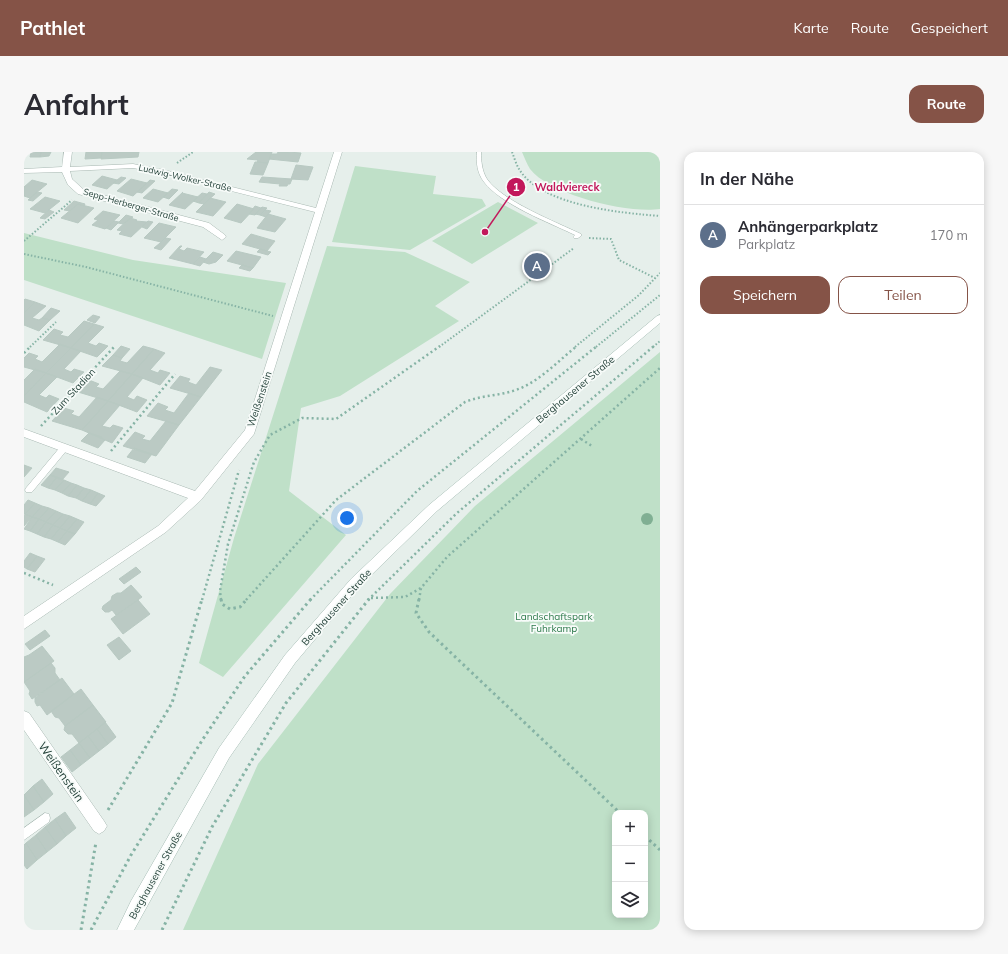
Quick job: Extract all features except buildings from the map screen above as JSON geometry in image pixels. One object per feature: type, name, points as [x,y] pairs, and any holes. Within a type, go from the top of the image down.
[{"type":"street","points":[[65,168],[68,152]]},
{"type":"street","name":"Weißenstein","points":[[24,623],[162,528],[197,497],[250,431],[338,152]]},
{"type":"street","name":"Ludwig-Wolker-Straße","points":[[24,171],[133,166],[319,211]]},
{"type":"street","name":"Sepp-Herberger-Straße","points":[[65,168],[69,182],[82,192],[206,226],[222,237]]},
{"type":"street","name":"Berghausener Straße","points":[[125,930],[140,900],[224,753],[290,659],[355,583],[433,508],[660,318]]},
{"type":"street","points":[[28,434],[197,497]]},
{"type":"street","name":"Weißenstein","points":[[24,718],[99,826]]},
{"type":"lane","points":[[479,152],[478,159],[481,172],[486,183],[514,203],[579,235],[576,237]]},
{"type":"lane","points":[[29,490],[64,448]]},
{"type":"lane","points":[[24,835],[45,818]]},
{"type":"path","points":[[512,152],[516,162],[527,179],[557,197],[600,209],[660,216]]},
{"type":"path","points":[[24,240],[82,192]]},
{"type":"path","points":[[586,238],[610,239],[619,260],[655,278]]},
{"type":"path","points":[[574,248],[487,313],[336,419],[302,418],[270,435],[254,462],[228,544],[220,591],[222,604],[230,610],[240,607],[336,500],[453,411],[465,402],[477,397],[502,394],[517,390],[531,383],[639,295],[660,273]]},
{"type":"path","points":[[24,254],[86,267],[285,319]]},
{"type":"path","points":[[24,353],[56,322]]},
{"type":"path","points":[[162,930],[212,827],[286,703],[370,598],[457,513],[660,341]]},
{"type":"path","name":"Zum Stadion","points":[[28,434],[114,347]]},
{"type":"path","points":[[370,598],[405,597],[421,588],[447,557],[660,368]]},
{"type":"path","points":[[102,462],[175,374]]},
{"type":"path","points":[[581,439],[592,446]]},
{"type":"path","points":[[81,930],[99,826],[172,703],[239,469]]},
{"type":"path","points":[[24,573],[69,592]]},
{"type":"path","points":[[421,588],[416,613],[429,632],[617,810]]},
{"type":"path","points":[[648,839],[660,850]]},
{"type":"green space","points":[[522,152],[660,152],[660,209],[629,209],[590,201],[554,187],[530,169]]},
{"type":"green space","points":[[355,166],[436,176],[433,194],[482,199],[486,206],[410,250],[332,242]]},
{"type":"green space","points":[[498,202],[538,223],[472,264],[432,241]]},
{"type":"green space","points":[[24,233],[133,260],[286,283],[262,359],[24,280]]},
{"type":"green space","points":[[327,246],[405,252],[470,282],[435,306],[459,321],[340,396],[301,408],[289,491],[346,535],[223,677],[199,663],[234,538]]},
{"type":"green space","name":"Landschaftspark Fuhrkamp","points":[[660,352],[660,930],[183,930],[258,764],[390,594],[475,506]]},
{"type":"place","name":"Waldviereck","points":[[485,232]]},
{"type":"place","name":"Anhängerparkplatz","points":[[537,266]]}]
